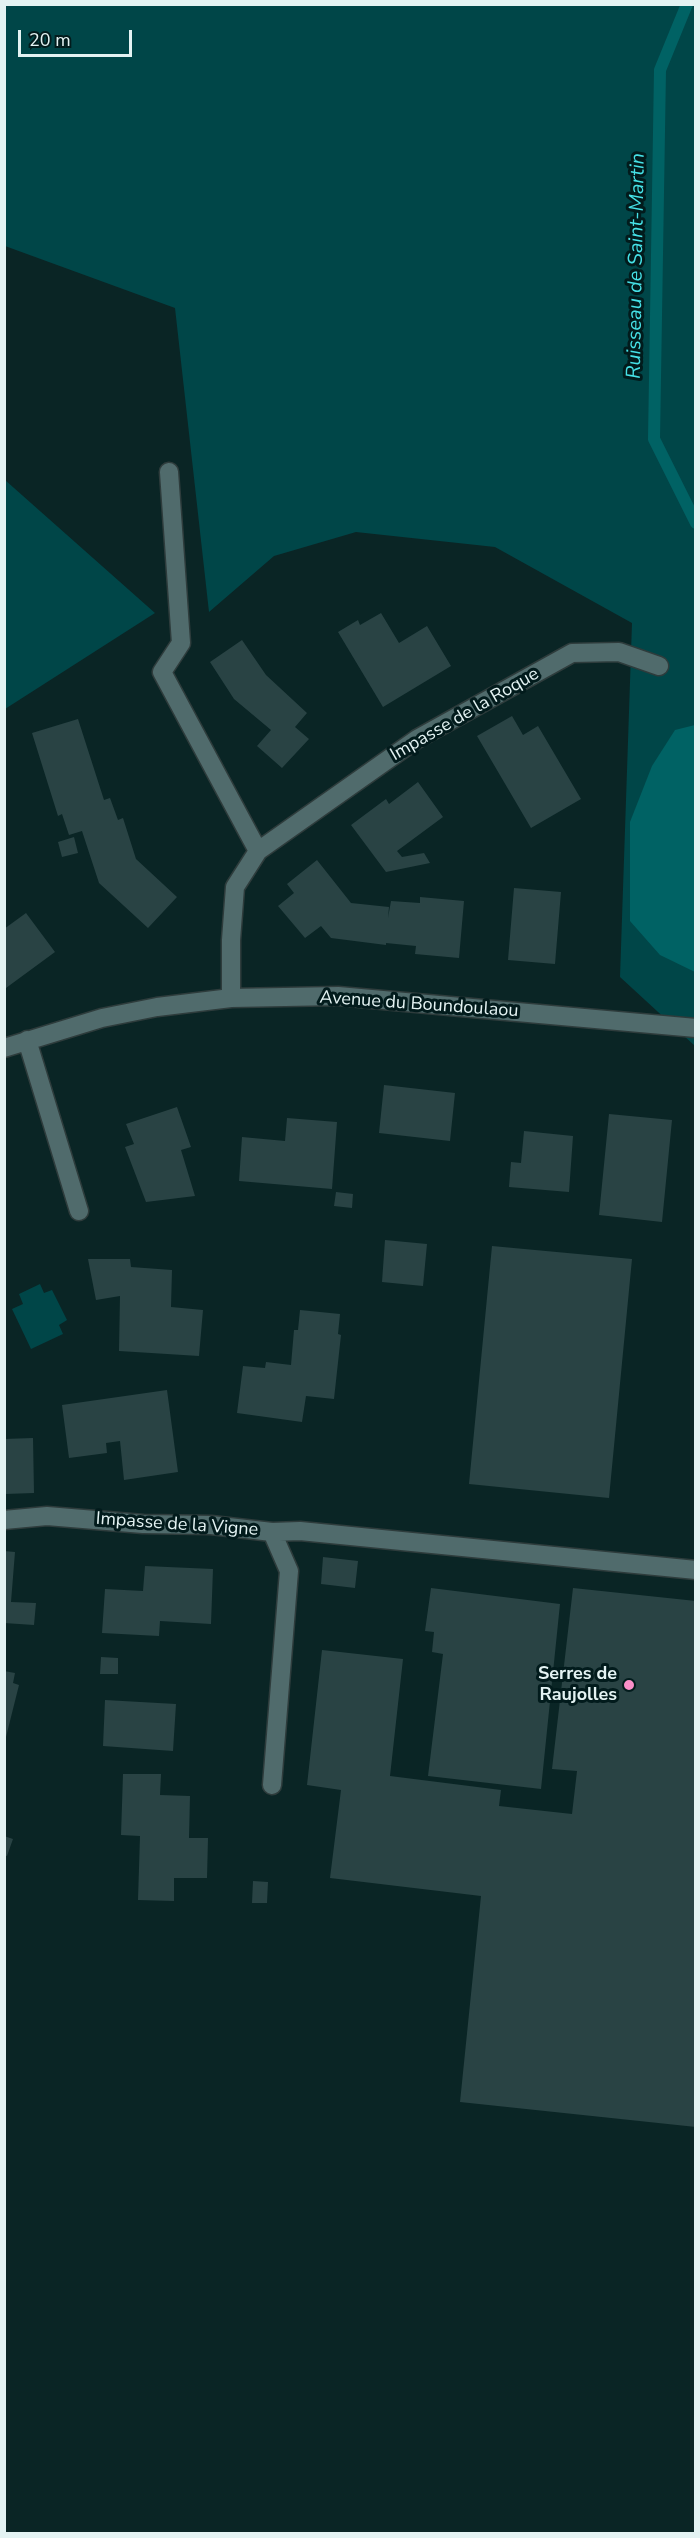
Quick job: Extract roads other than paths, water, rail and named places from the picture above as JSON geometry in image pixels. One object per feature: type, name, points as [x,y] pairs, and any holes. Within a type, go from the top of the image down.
[{"type":"street","points":[[170,472],[181,643],[162,672],[258,851]]},
{"type":"street","name":"Impasse de la Roque","points":[[231,998],[231,940],[236,887],[258,851],[417,739],[572,653],[619,652],[659,666]]},
{"type":"street","name":"Avenue du Boundoulaou","points":[[4,1048],[102,1018],[157,1007],[231,998],[338,996],[696,1028]]},
{"type":"street","points":[[27,1040],[79,1211]]},
{"type":"street","name":"Impasse de la Vigne","points":[[4,1520],[47,1516],[143,1524],[211,1525],[272,1532],[289,1570],[272,1785]]},
{"type":"street","points":[[272,1532],[300,1531],[696,1570]]},
{"type":"waterway","name":"Ruisseau de Saint-Martin","points":[[687,4],[660,70],[654,439],[696,523]]},
{"type":"place","name":"Serres de Raujolles","points":[[629,1685]]}]
